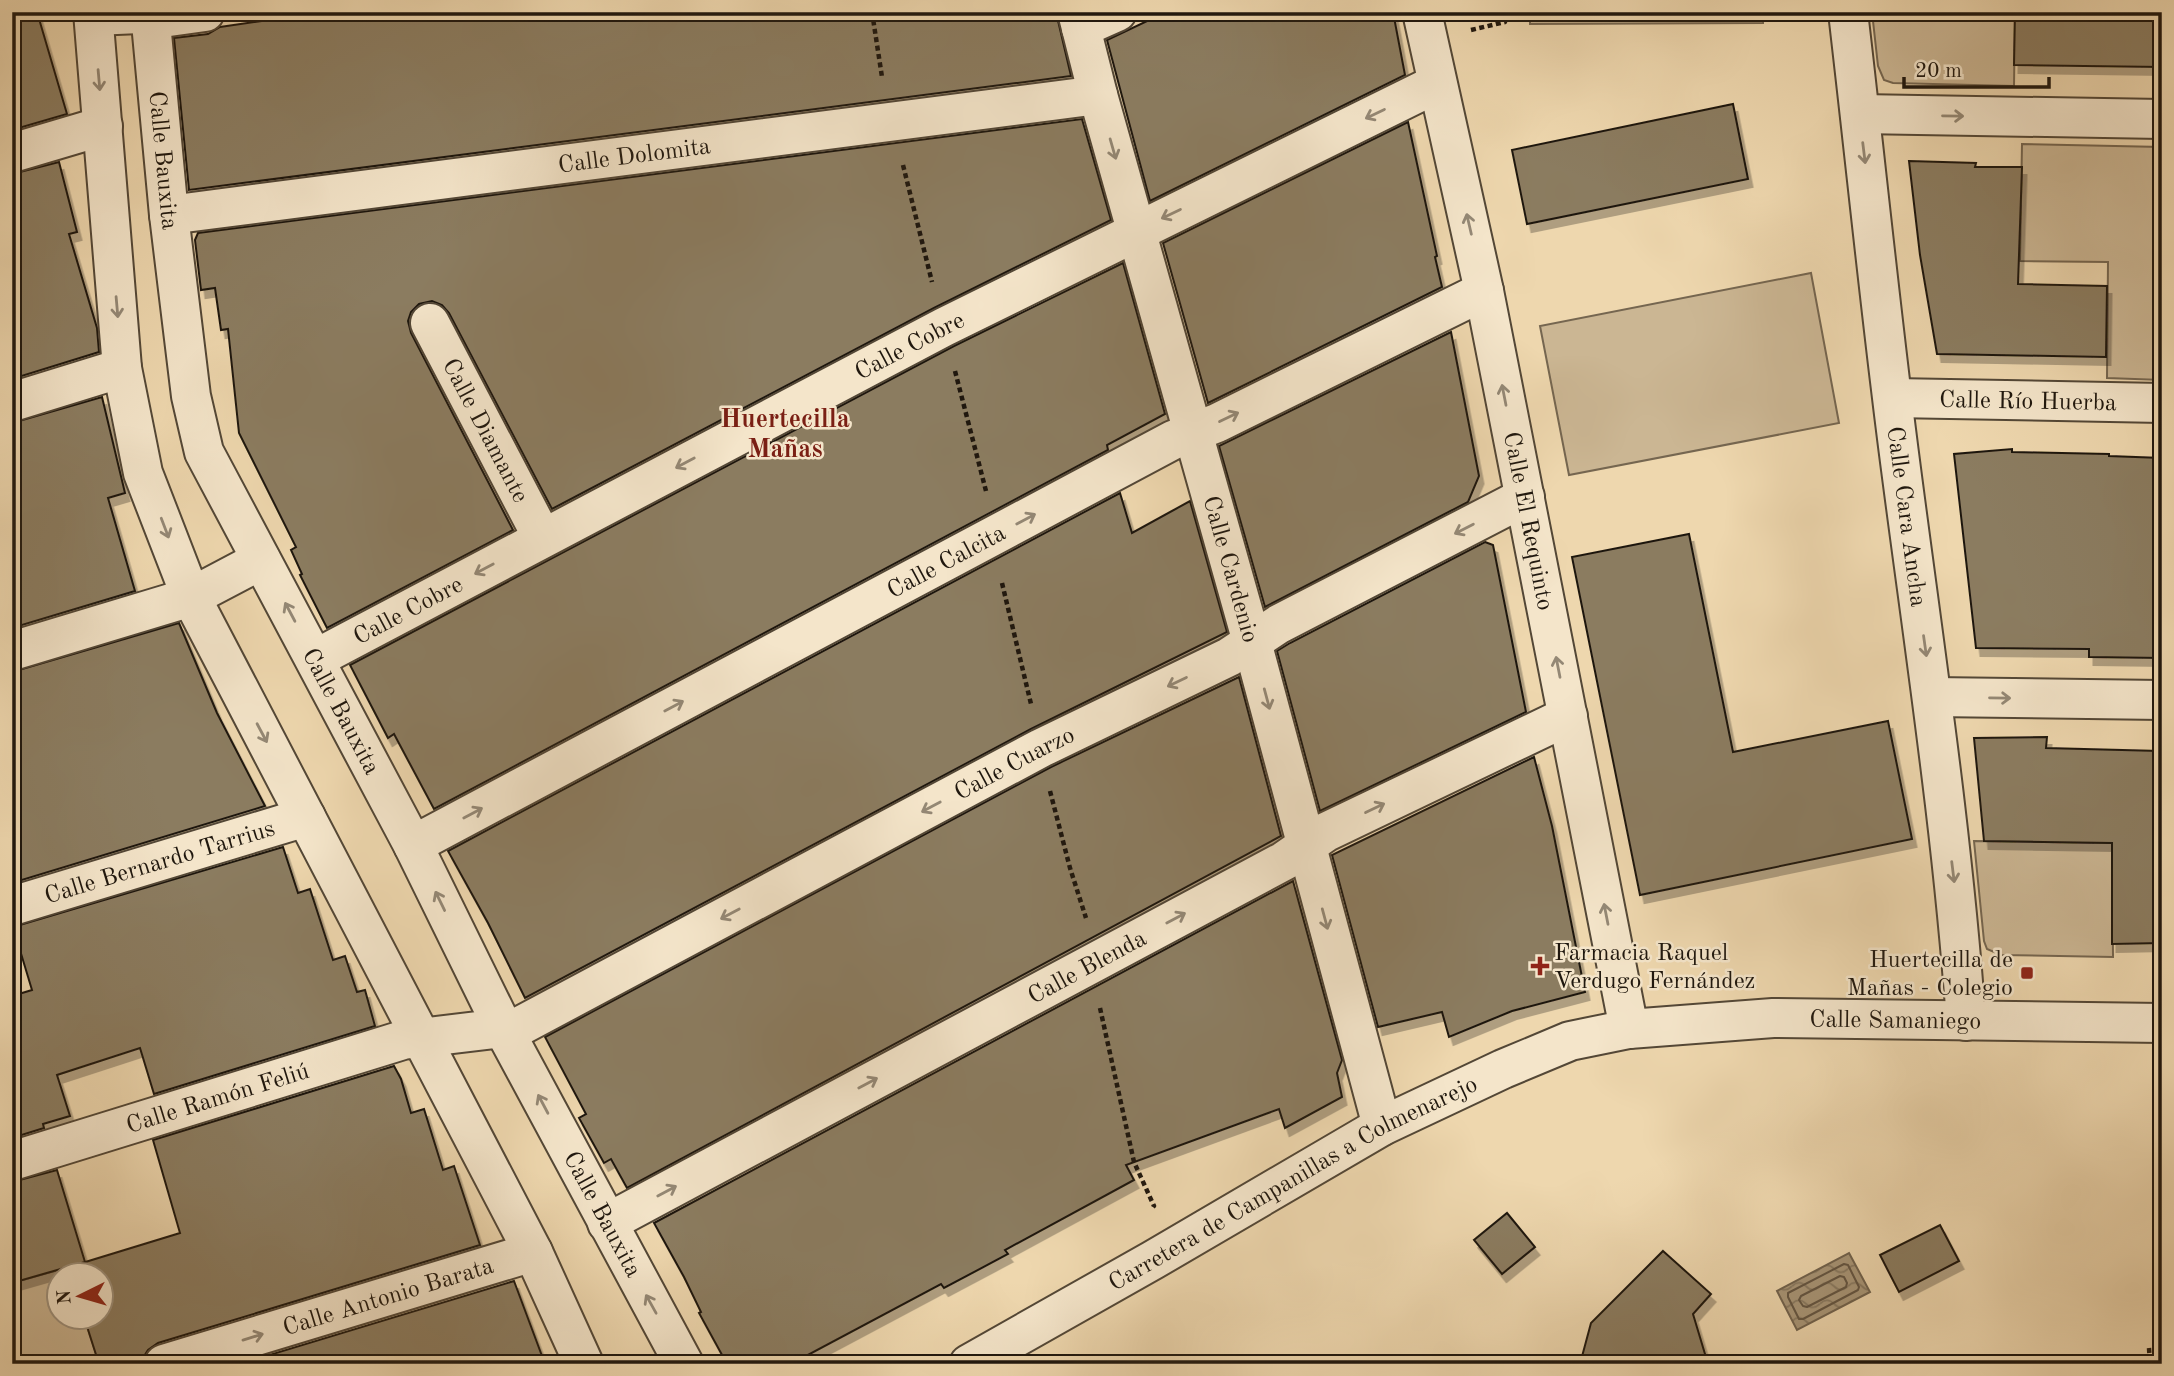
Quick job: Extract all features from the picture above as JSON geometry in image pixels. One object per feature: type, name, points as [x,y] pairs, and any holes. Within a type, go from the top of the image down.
[{"type":"street","points":[[205,12],[169,18],[150,13],[93,14],[122,368],[144,472],[191,597],[533,1252],[584,1364]]},
{"type":"street","points":[[1079,20],[1117,12]]},
{"type":"street","name":"Calle El Requinto","points":[[1422,12],[1484,291],[1629,1029]]},
{"type":"street","name":"Calle Cara Ancha","points":[[1848,12],[1960,935],[1966,1021]]},
{"type":"street","name":"Calle Bauxita","points":[[150,13],[169,215],[191,396],[204,452],[413,845],[503,1028],[684,1364]]},
{"type":"street","name":"Calle Cardenio","points":[[1079,20],[1252,642],[1382,1126]]},
{"type":"street","name":"Calle Cobre","points":[[315,659],[944,327],[1437,84]]},
{"type":"street","name":"Calle Dolomita","points":[[169,215],[1098,95]]},
{"type":"street","points":[[1860,114],[2162,119]]},
{"type":"street","points":[[12,153],[103,126]]},
{"type":"street","name":"Calle Calcita","points":[[413,845],[1172,440],[1217,423],[1484,291]]},
{"type":"street","name":"Calle Diamante","points":[[429,323],[542,537]]},
{"type":"street","points":[[12,402],[122,368]]},
{"type":"street","name":"Calle Río Huerba","points":[[1893,398],[2162,404]]},
{"type":"street","name":"Calle Cuarzo","points":[[422,1037],[520,1026],[1041,748],[1229,657],[1279,624],[1525,497]]},
{"type":"street","points":[[12,651],[191,597],[261,560]]},
{"type":"street","points":[[1932,697],[2162,700]]},
{"type":"street","name":"Calle Blenda","points":[[607,1223],[1284,861],[1338,826],[1568,716]]},
{"type":"street","name":"Calle Bernardo Tarrius","points":[[12,906],[306,817]]},
{"type":"street","name":"Calle Samaniego","points":[[1629,1029],[1773,1018],[2162,1024]]},
{"type":"street","name":"Carretera de Campanillas a Colmenarejo","points":[[969,1364],[1382,1126],[1570,1041],[1629,1029]]},
{"type":"street","name":"Calle Ramón Feliú","points":[[12,1161],[403,1040],[422,1037]]},
{"type":"street","name":"Calle Antonio Barata","points":[[164,1364],[533,1252]]},
{"type":"path","points":[[872,12],[883,81]]},
{"type":"path","points":[[1465,31],[1505,22],[1506,12]]},
{"type":"path","points":[[902,160],[934,289]]},
{"type":"path","points":[[953,366],[987,495]]},
{"type":"path","points":[[1000,574],[1033,715]]},
{"type":"path","points":[[1047,779],[1070,869],[1087,921]]},
{"type":"path","points":[[1099,1001],[1134,1162],[1154,1206],[1143,1213]]},
{"type":"path","points":[[2148,1348],[2150,1364]]},
{"type":"shaded area","points":[[1530,12],[1763,12],[1763,23],[1530,24]]},
{"type":"shaded area","points":[[1872,12],[2015,12],[2014,86],[1893,83],[1884,80],[1878,66]]},
{"type":"shaded area","points":[[2022,144],[2162,147],[2162,380],[2107,378],[2108,262],[2020,261]]},
{"type":"shaded area","points":[[1811,273],[1839,423],[1569,475],[1540,326]]},
{"type":"shaded area","points":[[2160,728],[2162,843],[2157,843]]},
{"type":"shaded area","points":[[1974,841],[2112,843],[2113,957],[2001,955],[1987,949]]},
{"type":"shaded area","points":[[46,1273],[46,1330],[88,1330],[99,1363],[12,1364],[12,1283]]},
{"type":"water","points":[[1849,1253],[1870,1292],[1797,1330],[1777,1291]]},
{"type":"building","points":[[12,12],[37,12],[67,114],[12,130]]},
{"type":"building","points":[[324,12],[1056,12],[1071,76],[189,190],[174,38],[208,34],[220,27]]},
{"type":"building","points":[[1166,12],[1393,12],[1405,75],[1150,201],[1107,40]]},
{"type":"building","points":[[2015,12],[2162,12],[2162,67],[2014,65]]},
{"type":"building","points":[[1733,104],[1748,179],[1527,224],[1512,150]]},
{"type":"building","points":[[1082,119],[1111,220],[934,308],[552,509],[449,313],[442,305],[432,301],[419,304],[411,312],[408,321],[411,333],[513,530],[327,628],[300,575],[302,574],[291,550],[296,547],[239,433],[228,329],[221,330],[215,288],[201,290],[195,240],[198,233]]},
{"type":"building","points":[[1408,122],[1442,287],[1208,403],[1163,243]]},
{"type":"building","points":[[1909,161],[1976,163],[1975,167],[2022,167],[2018,284],[2107,286],[2106,357],[1937,354],[1920,255]]},
{"type":"building","points":[[59,162],[77,232],[69,234],[97,328],[99,352],[12,379],[12,174]]},
{"type":"building","points":[[1123,263],[1165,414],[1107,445],[1108,450],[434,809],[394,734],[388,738],[350,665],[954,346]]},
{"type":"building","points":[[1451,332],[1479,476],[1468,502],[1265,607],[1219,446]]},
{"type":"building","points":[[102,397],[125,493],[108,498],[135,591],[12,628],[12,423]]},
{"type":"building","points":[[2012,449],[2012,452],[2162,458],[2162,658],[2089,657],[2089,649],[1976,648],[1954,454]]},
{"type":"building","points":[[1120,493],[1132,533],[1190,501],[1227,632],[1031,729],[525,998],[448,851]]},
{"type":"building","points":[[1689,534],[1733,752],[1888,721],[1912,839],[1640,895],[1572,557]]},
{"type":"building","points":[[1485,542],[1493,545],[1526,712],[1320,811],[1277,651]]},
{"type":"building","points":[[179,623],[217,713],[265,806],[12,883],[12,672]]},
{"type":"building","points":[[1239,677],[1281,836],[627,1188],[611,1159],[604,1163],[579,1118],[586,1114],[545,1037],[1051,767]]},
{"type":"building","points":[[2047,737],[2046,748],[2160,751],[2156,864],[2162,864],[2162,943],[2112,944],[2112,843],[1984,841],[1974,738]]},
{"type":"building","points":[[1534,757],[1552,826],[1585,992],[1512,1011],[1449,1037],[1442,1012],[1378,1027],[1332,855]]},
{"type":"building","points":[[283,847],[298,893],[310,889],[333,960],[345,956],[357,992],[365,990],[375,1026],[154,1094],[140,1048],[57,1075],[70,1116],[12,1138],[12,996],[32,990],[13,927]]},
{"type":"building","points":[[1293,881],[1342,1060],[1337,1073],[1342,1097],[1285,1128],[1279,1109],[1126,1165],[1134,1180],[1005,1250],[1008,1254],[944,1288],[941,1284],[791,1364],[727,1364],[654,1223]]},
{"type":"building","points":[[394,1066],[401,1079],[411,1113],[424,1109],[443,1170],[454,1166],[480,1245],[158,1343],[148,1350],[143,1364],[99,1364],[88,1330],[116,1330],[116,1260],[92,1260],[180,1233],[153,1140]]},
{"type":"building","points":[[57,1170],[84,1260],[46,1260],[46,1273],[12,1283],[12,1182]]},
{"type":"building","points":[[1507,1213],[1535,1247],[1502,1274],[1474,1240]]},
{"type":"building","points":[[1940,1225],[1959,1261],[1899,1292],[1880,1255]]},
{"type":"building","points":[[1663,1251],[1711,1294],[1693,1314],[1708,1364],[1580,1364],[1591,1323]]},
{"type":"building","points":[[514,1281],[545,1364],[240,1364]]},
{"type":"place","name":"Farmacia Raquel Verdugo Fernández","points":[[1540,966]]},
{"type":"place","name":"Huertecilla de Mañas - Colegio","points":[[2027,973]]},
{"type":"district","name":"Huertecilla Mañas","points":[[785,433]]}]
